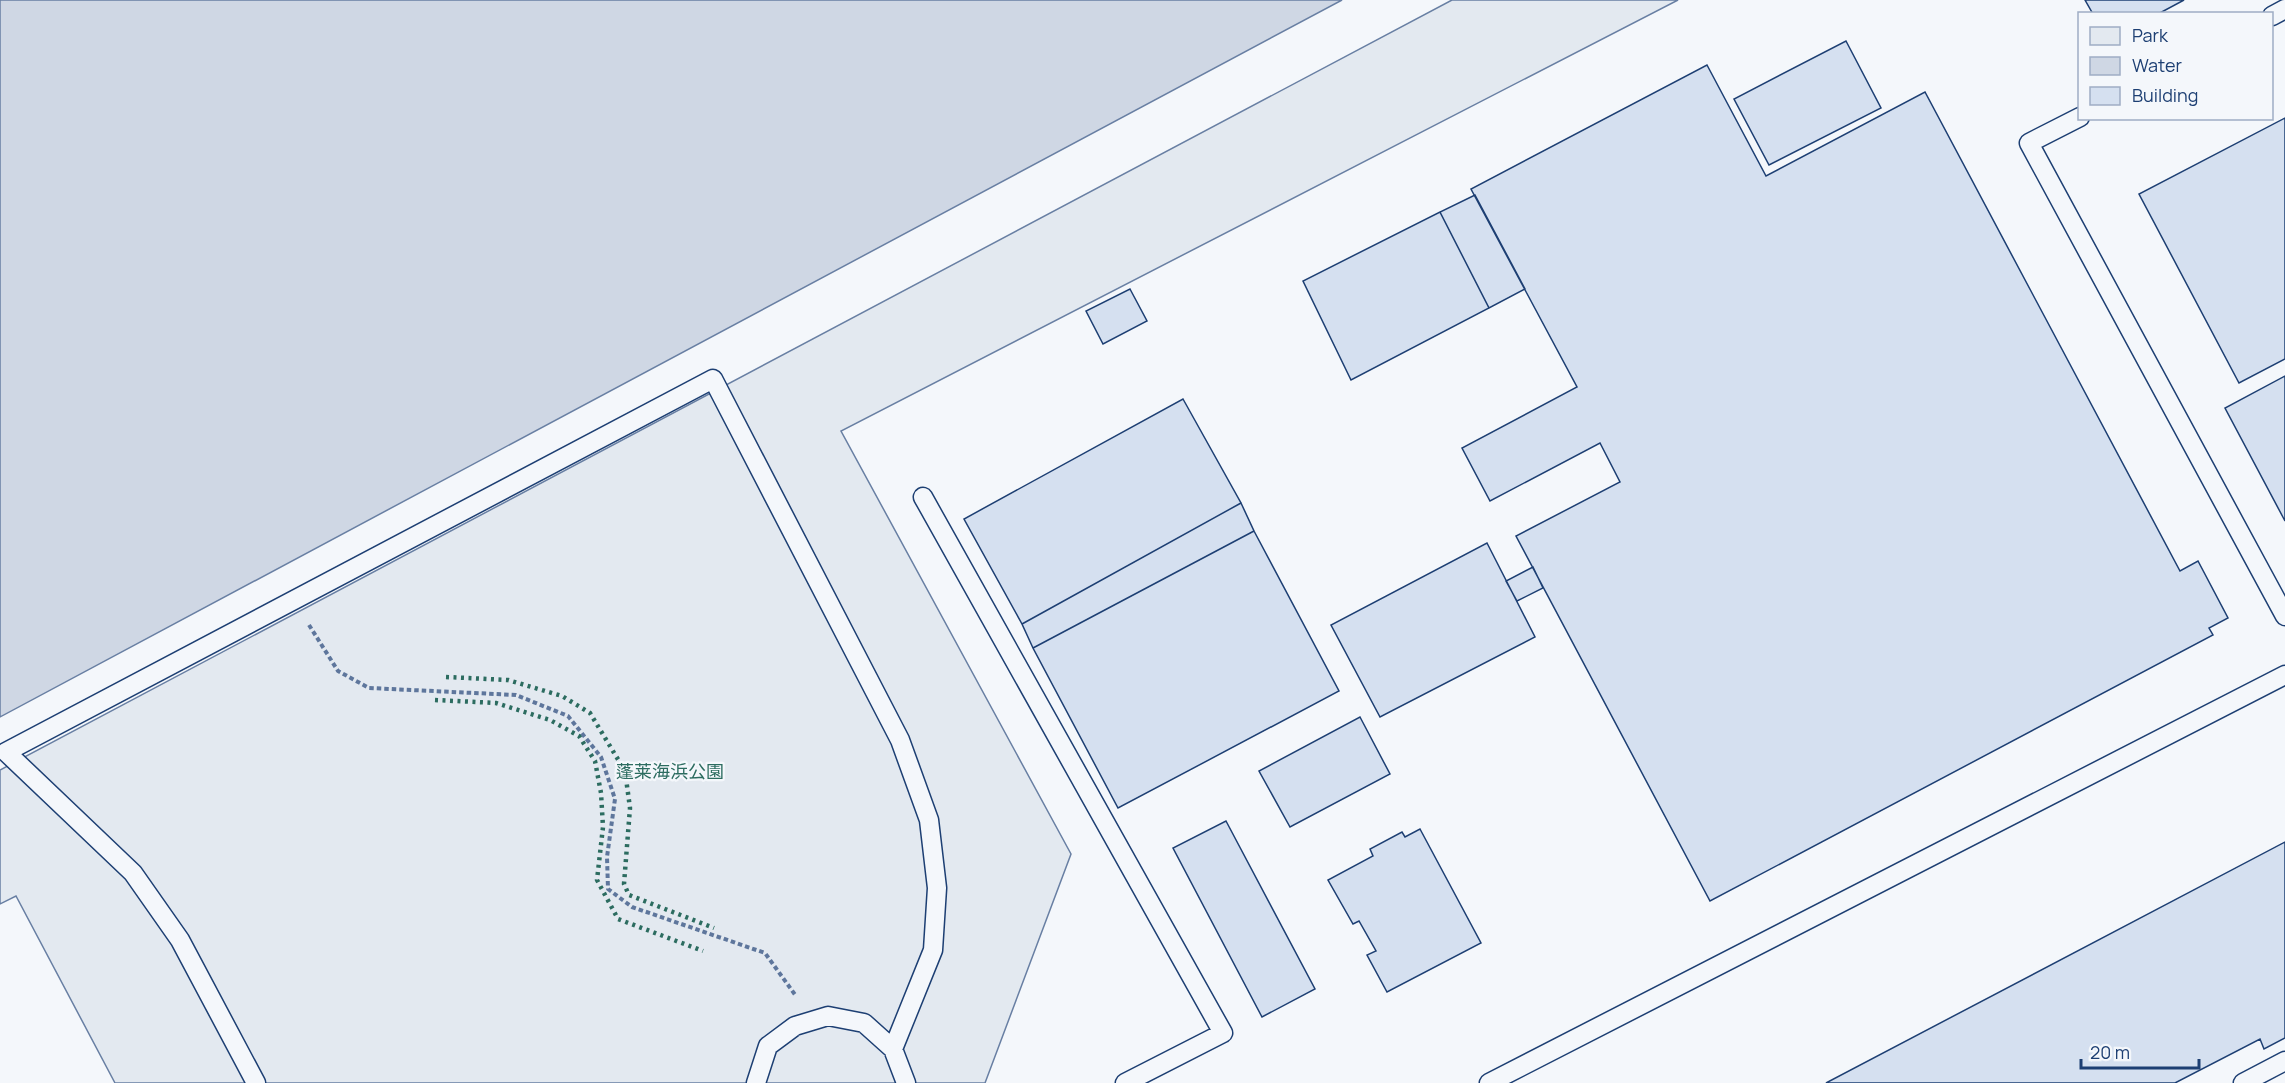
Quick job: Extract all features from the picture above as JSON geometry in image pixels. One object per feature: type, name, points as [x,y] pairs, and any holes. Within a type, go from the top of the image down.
[{"type":"lane","points":[[2078,118],[2030,143],[2285,616]]},
{"type":"lane","points":[[256,1083],[180,940],[134,873],[6,752],[713,379],[900,740],[929,820],[937,888],[933,950],[893,1048]]},
{"type":"lane","points":[[923,497],[1223,1033],[1125,1083]]},
{"type":"lane","points":[[1489,1083],[2285,675]]},
{"type":"lane","points":[[756,1083],[768,1046],[795,1026],[828,1016],[864,1023],[893,1048],[906,1083]]},
{"type":"lane","points":[[2243,1083],[2285,1061]]},
{"type":"path","points":[[294,600],[338,671],[369,687],[516,695],[568,716],[601,758],[615,799],[607,857],[608,889],[632,907],[765,954],[814,1021]]},
{"type":"green space","name":"蓬莱海浜公園","points":[[1452,0],[1678,0],[841,431],[1071,854],[985,1083],[115,1083],[16,896],[0,904],[0,770]]},
{"type":"water","points":[[0,0],[1342,0],[0,717]]},
{"type":"building","points":[[2085,0],[2184,0],[2162,12],[2092,12]]},
{"type":"building","points":[[1846,41],[1881,108],[1769,165],[1734,99]]},
{"type":"building","points":[[1707,65],[1766,176],[1925,92],[2180,571],[2198,561],[2228,618],[2209,628],[2213,635],[1710,901],[1516,536],[1620,482],[1600,443],[1490,501],[1462,448],[1577,387],[1471,189]]},
{"type":"building","points":[[2285,118],[2285,359],[2239,383],[2139,194]]},
{"type":"building","points":[[1475,195],[1525,289],[1489,308],[1440,212]]},
{"type":"building","points":[[1440,212],[1489,308],[1351,380],[1303,281]]},
{"type":"building","points":[[1130,289],[1147,321],[1103,344],[1086,311]]},
{"type":"building","points":[[2285,376],[2285,521],[2225,408]]},
{"type":"building","points":[[1183,399],[1241,503],[1022,624],[964,519]]},
{"type":"building","points":[[1241,503],[1254,531],[1033,648],[1022,624]]},
{"type":"building","points":[[1254,531],[1339,691],[1118,808],[1033,648]]},
{"type":"building","points":[[1487,543],[1535,637],[1380,717],[1331,625]]},
{"type":"building","points":[[1533,567],[1543,588],[1517,601],[1506,581]]},
{"type":"building","points":[[1360,717],[1390,774],[1290,827],[1259,771]]},
{"type":"building","points":[[1226,821],[1315,989],[1262,1017],[1173,848]]},
{"type":"building","points":[[1420,829],[1481,943],[1387,992],[1367,955],[1376,951],[1359,921],[1353,924],[1328,880],[1373,856],[1370,849],[1402,832],[1405,837]]},
{"type":"building","points":[[2285,842],[2285,1038],[2264,1049],[2260,1039],[2175,1083],[1826,1083]]},
{"type":"hedge","points":[[446,677],[508,680],[562,696],[590,713],[625,771],[630,808],[624,884],[629,895],[714,928]]},
{"type":"hedge","points":[[435,700],[496,703],[550,720],[579,736],[595,761],[601,793],[603,827],[597,880],[618,919],[703,951]]}]
